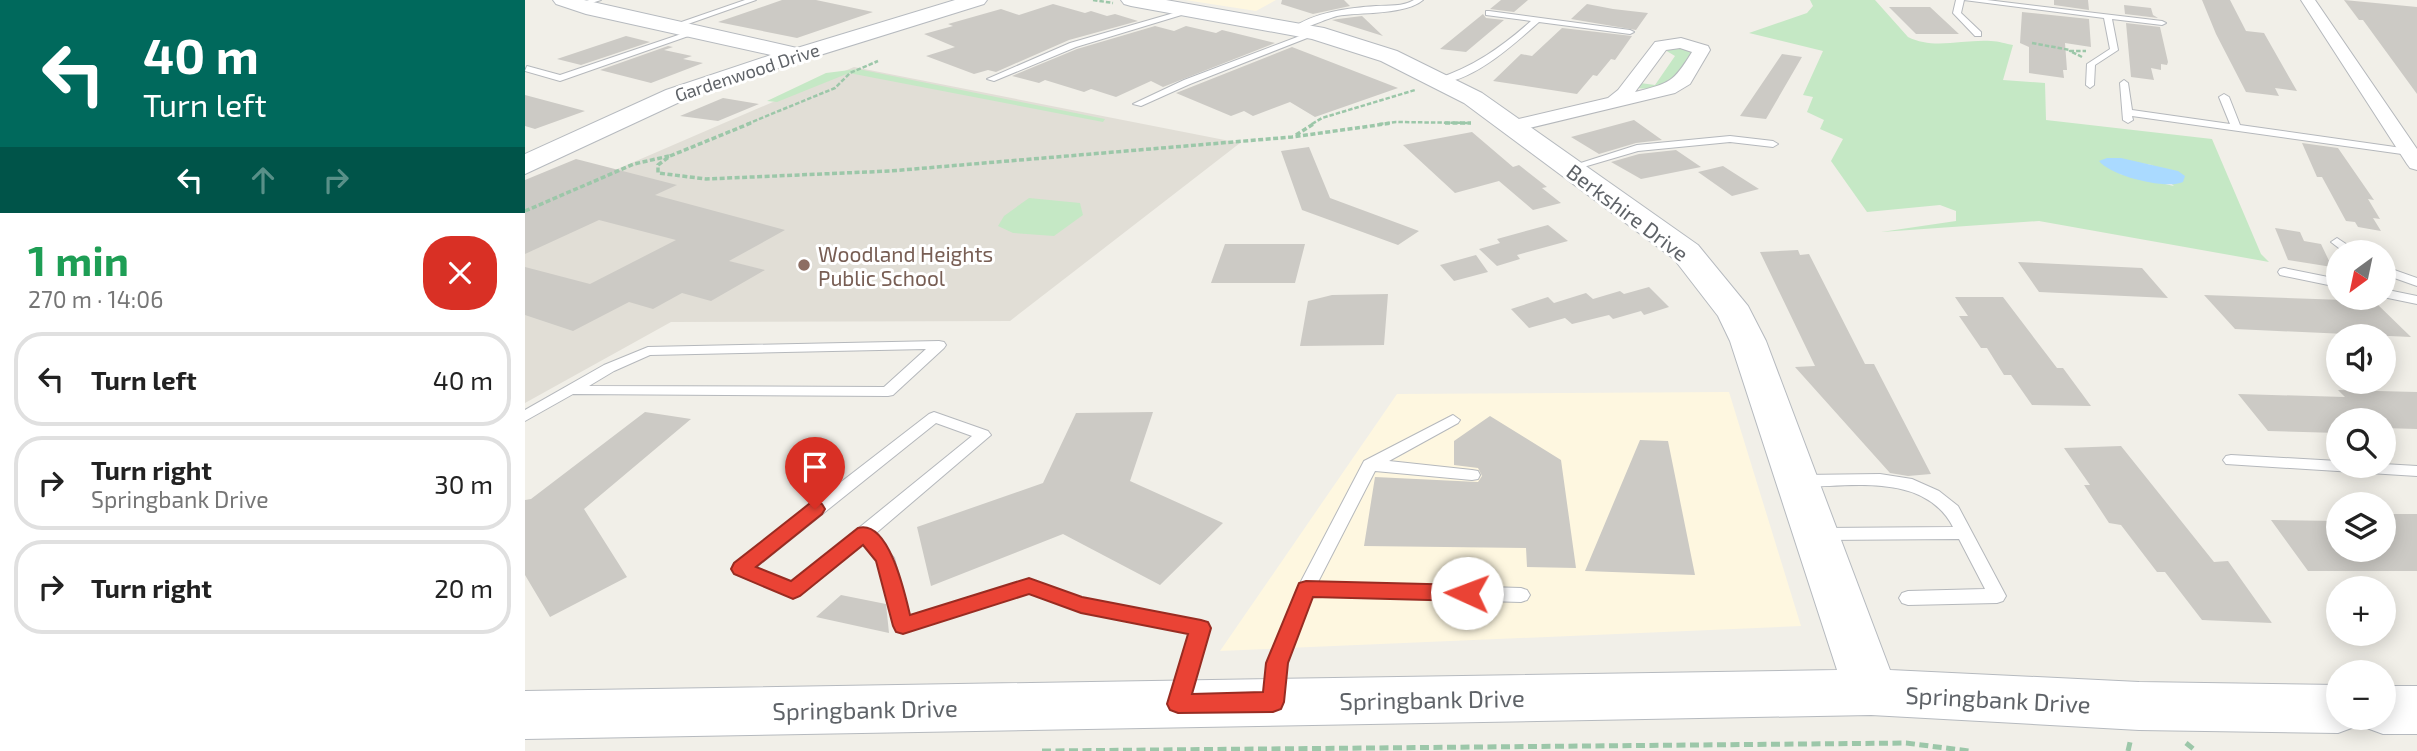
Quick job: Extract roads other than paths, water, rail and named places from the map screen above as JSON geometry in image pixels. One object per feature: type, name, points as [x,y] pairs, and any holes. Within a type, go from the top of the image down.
[{"type":"street","name":"Gardenwood Drive","points":[[525,165],[675,95],[797,54],[977,0]]},
{"type":"street","name":"Berkshire Drive","points":[[1131,0],[1305,31],[1389,57],[1429,85],[1473,98],[1686,252],[1735,314],[1748,341],[1871,692]]},
{"type":"street","points":[[2308,0],[2413,158]]},
{"type":"street","points":[[578,2],[669,28],[797,54]]},
{"type":"street","points":[[1513,126],[1662,92],[1684,80],[1702,50],[1681,43],[1661,46],[1623,94],[1613,102]]},
{"type":"street","name":"Springbank Drive","points":[[525,715],[1871,692],[2139,706],[2326,709]]},
{"type":"street","points":[[2396,710],[2417,710]]},
{"type":"lane","points":[[669,28],[752,0]]},
{"type":"lane","points":[[1138,104],[1305,31],[1319,19],[1370,9],[1412,6],[1419,0]]},
{"type":"lane","points":[[1960,0],[1957,13],[1978,34]]},
{"type":"lane","points":[[1968,0],[2033,3],[2108,17],[2162,23]]},
{"type":"lane","points":[[991,79],[1073,44],[1195,10]]},
{"type":"lane","points":[[1489,13],[1630,33]]},
{"type":"lane","points":[[2091,85],[2091,64],[2114,50],[2108,17]]},
{"type":"lane","points":[[1429,85],[1476,69],[1537,20]]},
{"type":"lane","points":[[527,69],[560,78],[693,33]]},
{"type":"lane","points":[[2124,83],[2127,117],[2236,127],[2413,158]]},
{"type":"lane","points":[[2224,97],[2236,127]]},
{"type":"lane","points":[[1570,168],[1637,148],[1730,139],[1773,144]]},
{"type":"lane","points":[[2284,272],[2326,281]]},
{"type":"lane","points":[[2396,275],[2417,282]]},
{"type":"lane","points":[[2396,296],[2417,300]]},
{"type":"lane","points":[[525,416],[569,390],[609,368],[648,351],[939,345],[888,392],[569,390]]},
{"type":"lane","points":[[935,417],[983,435],[889,514],[865,533],[793,591],[741,569],[935,417]]},
{"type":"lane","points":[[1273,702],[1277,663],[1306,589],[1370,465],[1453,420]]},
{"type":"lane","points":[[2231,460],[2417,471]]},
{"type":"lane","points":[[1370,465],[1472,474]]},
{"type":"lane","points":[[1797,481],[1880,480],[1906,483],[1933,495],[1952,510],[1997,596],[1908,598]]},
{"type":"lane","points":[[865,533],[885,558],[903,626],[1029,586],[1081,604],[1201,628],[1178,704]]},
{"type":"lane","points":[[1815,534],[1964,533]]},
{"type":"lane","points":[[1306,589],[1521,595]]},
{"type":"water","points":[[2121,158],[2178,171],[2185,176],[2183,182],[2175,184],[2139,180],[2105,167],[2099,161]]},
{"type":"place","name":"Woodland Heights Public School","points":[[804,265]]}]
